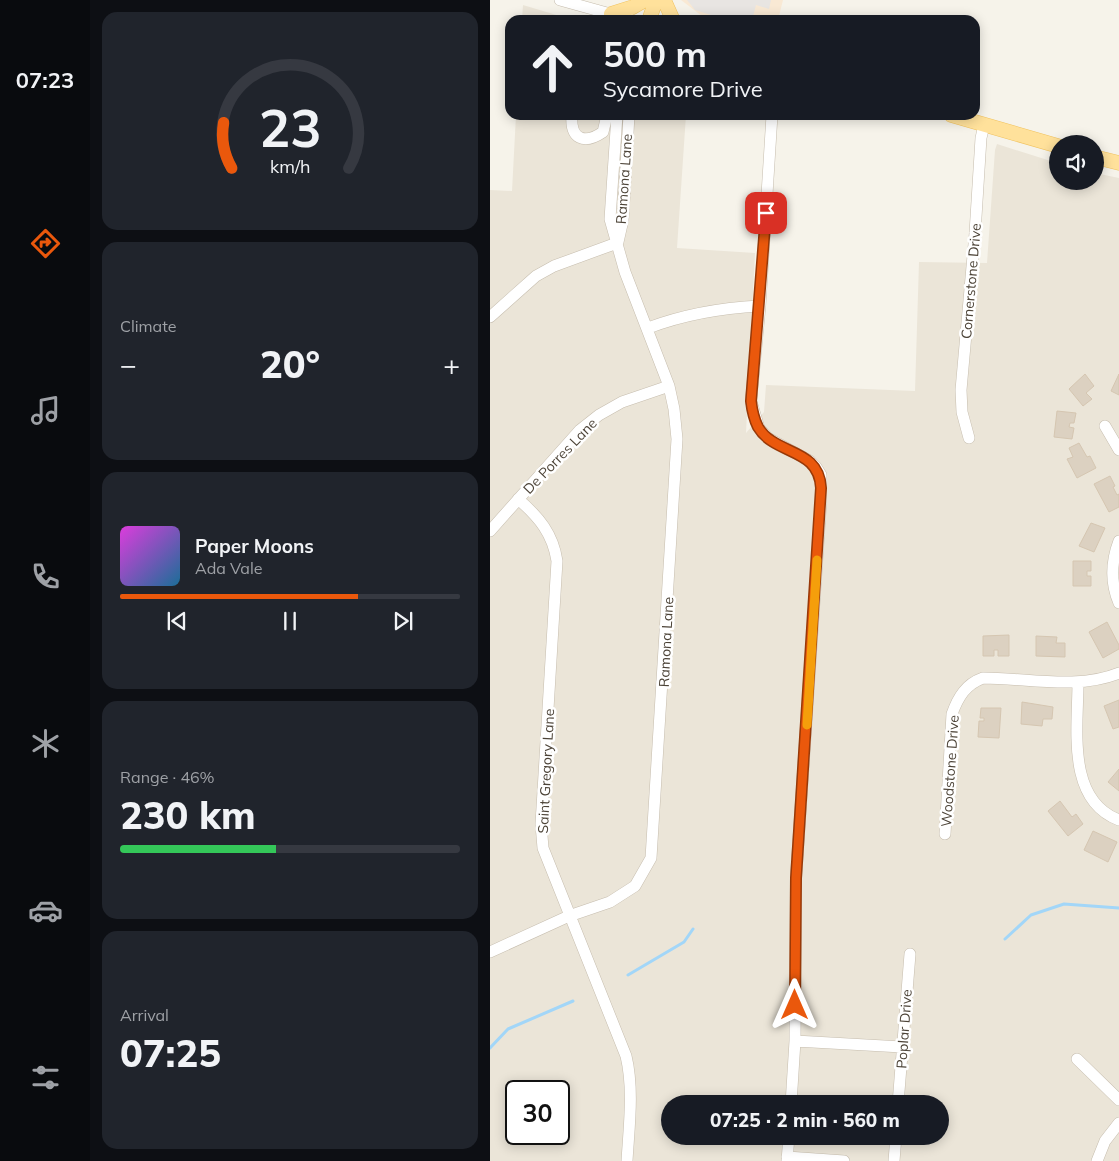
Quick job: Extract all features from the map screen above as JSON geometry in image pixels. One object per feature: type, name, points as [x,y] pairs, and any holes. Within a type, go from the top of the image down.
[{"type":"main road","points":[[611,14],[633,7],[645,0]]},
{"type":"main road","points":[[651,15],[656,0]]},
{"type":"main road","points":[[664,0],[671,15]]},
{"type":"main road","points":[[969,120],[1049,143]]},
{"type":"main road","points":[[1104,159],[1119,163]]},
{"type":"street","points":[[560,0],[614,15]]},
{"type":"street","points":[[572,120],[572,128],[575,134],[580,138],[588,139],[603,132],[607,120]]},
{"type":"street","name":"Ramona Lane","points":[[490,952],[569,916],[610,902],[635,886],[651,858],[655,820],[677,439],[674,409],[669,386],[625,272],[610,219],[612,188],[622,120]]},
{"type":"street","name":"Ramona Lane","points":[[617,243],[623,220],[623,120]]},
{"type":"street","points":[[772,120],[760,306],[752,374],[751,401],[759,428],[768,438],[810,461],[820,475],[821,501],[796,878],[795,1041],[792,1095]]},
{"type":"street","name":"Cornerstone Drive","points":[[969,438],[962,412],[961,390],[984,124]]},
{"type":"street","points":[[612,188],[624,189]]},
{"type":"street","points":[[490,317],[536,276],[554,266],[617,243]]},
{"type":"street","points":[[648,328],[676,317],[705,311],[760,306]]},
{"type":"street","name":"De Porres Lane","points":[[490,531],[580,430],[599,415],[622,402],[669,386]]},
{"type":"street","points":[[1104,426],[1119,450]]},
{"type":"street","name":"Saint Gregory Lane","points":[[518,500],[546,527],[555,547],[557,561],[541,824],[543,848],[615,1027],[630,1070],[627,1161]]},
{"type":"street","points":[[1119,541],[1114,554],[1112,572],[1114,591],[1119,603]]},
{"type":"street","name":"Woodstone Drive","points":[[945,834],[952,714],[958,699],[967,687],[974,681],[983,678],[1078,682],[1098,680],[1119,673]]},
{"type":"street","points":[[1078,682],[1080,774],[1090,797],[1098,807],[1108,816],[1119,820]]},
{"type":"street","name":"Poplar Drive","points":[[899,1095],[910,954]]},
{"type":"street","points":[[795,1041],[902,1048]]},
{"type":"street","points":[[1077,1059],[1119,1100]]},
{"type":"street","points":[[1097,1161],[1104,1141],[1119,1123]]},
{"type":"street","points":[[788,1145],[787,1159],[844,1161]]},
{"type":"street","points":[[894,1161],[895,1145]]},
{"type":"shaded area","points":[[681,0],[783,0],[779,15],[701,15]]},
{"type":"shaded area","points":[[687,0],[771,0],[769,9],[756,5],[753,15],[711,15],[695,10]]},
{"type":"shaded area","points":[[523,5],[556,15],[522,15]]},
{"type":"shaded area","points":[[516,120],[686,120],[677,248],[755,253],[746,433],[764,412],[766,385],[915,391],[919,262],[987,263],[997,144],[1049,160],[1049,190],[1104,190],[1104,175],[1119,178],[1119,1161],[490,1161],[490,190],[512,191]]},
{"type":"building","points":[[1085,374],[1094,386],[1086,393],[1092,399],[1083,406],[1069,389]]},
{"type":"building","points":[[1119,374],[1119,395],[1111,391]]},
{"type":"building","points":[[1057,411],[1076,413],[1074,423],[1070,423],[1069,427],[1074,428],[1072,439],[1054,437]]},
{"type":"building","points":[[1079,443],[1087,457],[1090,456],[1096,468],[1077,478],[1067,459],[1073,457],[1069,448]]},
{"type":"building","points":[[1110,476],[1117,495],[1119,494],[1119,507],[1109,512],[1094,484]]},
{"type":"building","points":[[1091,523],[1105,528],[1094,552],[1079,546]]},
{"type":"building","points":[[1073,561],[1091,561],[1091,571],[1087,571],[1087,576],[1091,576],[1091,586],[1073,586]]},
{"type":"building","points":[[1107,622],[1119,645],[1119,649],[1103,658],[1089,632]]},
{"type":"building","points":[[1009,635],[1009,656],[998,656],[998,650],[994,650],[994,656],[983,656],[983,636]]},
{"type":"building","points":[[1036,636],[1057,637],[1056,643],[1065,643],[1065,657],[1036,656]]},
{"type":"building","points":[[1119,700],[1119,727],[1113,729],[1104,706]]},
{"type":"building","points":[[1022,702],[1053,707],[1052,719],[1043,719],[1042,726],[1021,724]]},
{"type":"building","points":[[981,708],[1001,708],[999,738],[978,737],[979,721],[984,721],[984,718],[980,718]]},
{"type":"building","points":[[1119,769],[1119,791],[1108,782]]},
{"type":"building","points":[[1060,801],[1072,817],[1076,814],[1083,824],[1068,836],[1048,811]]},
{"type":"building","points":[[1093,831],[1117,842],[1108,862],[1084,850]]},
{"type":"waterway","points":[[1005,939],[1031,915],[1064,904],[1119,908]]},
{"type":"waterway","points":[[628,975],[684,942],[693,929]]},
{"type":"waterway","points":[[490,1048],[508,1029],[573,1001]]},
{"type":"slow traffic","points":[[807,725],[817,560]]},
{"type":"route","points":[[766,213],[760,306],[752,374],[751,401],[754,416],[759,428],[768,438],[810,461],[816,467],[820,475],[821,488],[796,878],[795,1005]]}]
